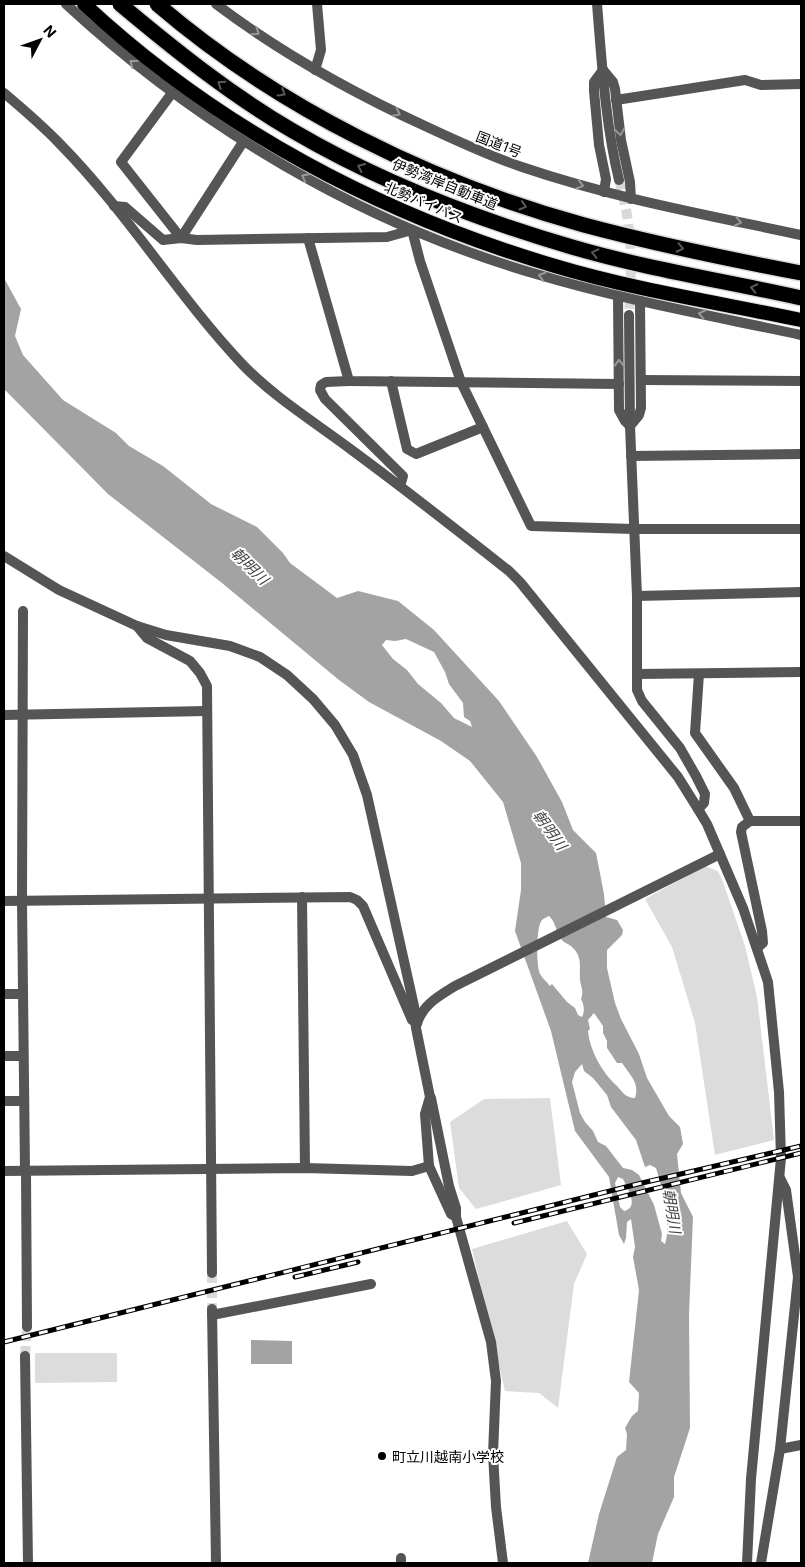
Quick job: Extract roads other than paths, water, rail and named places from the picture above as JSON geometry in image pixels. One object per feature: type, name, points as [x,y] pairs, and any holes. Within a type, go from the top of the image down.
[{"type":"highway","name":"北勢バイパス","points":[[84,4],[168,74],[238,122],[309,165],[372,197],[464,236],[556,267],[606,280],[801,320]]},
{"type":"highway","name":"伊勢湾岸自動車道","points":[[120,4],[201,70],[249,103],[293,131],[385,178],[497,223],[574,248],[801,298]]},
{"type":"highway","name":"伊勢湾岸自動車道","points":[[157,4],[216,51],[352,135],[454,181],[582,224],[665,245],[801,274]]},
{"type":"street","points":[[66,4],[129,59],[172,93],[243,142],[361,206],[412,230],[535,274],[618,296],[801,336]]},
{"type":"street","name":"国道1号","points":[[216,4],[315,70],[396,113],[473,149],[521,167],[604,192],[801,235]]},
{"type":"street","points":[[315,70],[321,50],[317,4]]},
{"type":"street","points":[[597,4],[611,143],[620,180]]},
{"type":"street","points":[[603,70],[613,82],[621,140],[630,182],[631,199]]},
{"type":"street","points":[[603,70],[594,82],[594,90],[599,145],[606,179],[604,192]]},
{"type":"street","points":[[616,100],[745,80],[761,85],[801,84]]},
{"type":"street","points":[[4,93],[60,144],[114,206],[175,286],[243,364],[270,390],[400,486],[509,571],[520,582],[678,777],[707,824],[757,948],[768,982],[782,1131],[780,1177],[751,1479],[747,1563]]},
{"type":"street","points":[[172,93],[121,162],[181,238]]},
{"type":"street","points":[[181,238],[243,142]]},
{"type":"street","points":[[114,206],[126,207],[163,240],[181,238],[197,240],[387,237],[412,230]]},
{"type":"street","points":[[412,230],[420,261],[461,382],[531,526],[634,529],[801,529]]},
{"type":"street","points":[[308,238],[349,381]]},
{"type":"street","points":[[618,296],[619,410],[630,426]]},
{"type":"street","points":[[630,426],[639,415],[641,408],[640,301]]},
{"type":"street","points":[[629,315],[630,426],[637,596],[637,690],[642,701],[680,748],[705,794],[704,803],[698,809]]},
{"type":"street","points":[[642,380],[801,380]]},
{"type":"street","points":[[391,381],[407,449],[416,454],[483,427]]},
{"type":"street","points":[[400,486],[403,476],[325,399],[320,390],[326,382],[619,384]]},
{"type":"street","points":[[631,456],[801,454]]},
{"type":"street","points":[[4,556],[60,590],[137,626],[166,635],[230,646],[260,657],[286,675],[313,699],[335,726],[353,755],[367,795],[414,1006],[416,1028],[449,1186],[456,1208],[456,1217],[495,1363],[494,1462],[496,1506],[503,1563]]},
{"type":"street","points":[[637,596],[801,592]]},
{"type":"street","points":[[24,611],[22,900],[27,1327]]},
{"type":"street","points":[[137,626],[147,638],[190,661],[200,673],[207,686],[212,1273]]},
{"type":"street","points":[[638,674],[801,672]]},
{"type":"street","points":[[699,674],[695,734],[734,788],[750,821]]},
{"type":"street","points":[[4,715],[207,711]]},
{"type":"street","points":[[757,948],[762,943],[762,931],[741,832],[744,825],[750,821],[801,821]]},
{"type":"street","points":[[416,1028],[423,1010],[432,1001],[478,973],[720,854]]},
{"type":"street","points":[[302,897],[305,1168]]},
{"type":"street","points":[[4,900],[350,898],[363,906],[416,1028]]},
{"type":"street","points":[[4,994],[23,994]]},
{"type":"street","points":[[4,1056],[23,1056]]},
{"type":"street","points":[[430,1097],[425,1114],[429,1166],[451,1214],[456,1217]]},
{"type":"street","points":[[4,1101],[24,1101]]},
{"type":"street","points":[[4,1171],[305,1168],[412,1172],[429,1166]]},
{"type":"street","points":[[780,1177],[786,1190],[798,1277]]},
{"type":"street","points":[[761,1563],[796,1342],[798,1277],[801,1251]]},
{"type":"street","points":[[216,1563],[212,1312],[371,1284]]},
{"type":"street","points":[[26,1356],[28,1563]]},
{"type":"street","points":[[780,1449],[801,1445]]},
{"type":"water","name":"朝明川","points":[[4,278],[21,309],[15,336],[23,355],[63,400],[116,433],[129,446],[163,466],[211,504],[257,527],[283,553],[290,563],[337,598],[358,591],[398,601],[434,630],[499,701],[537,757],[562,802],[573,830],[596,853],[604,894],[606,917],[617,920],[623,930],[622,935],[607,950],[607,968],[615,1003],[639,1054],[647,1078],[669,1116],[680,1127],[683,1144],[677,1154],[681,1193],[693,1217],[689,1314],[690,1428],[674,1477],[674,1497],[658,1534],[652,1563],[588,1563],[599,1514],[617,1457],[626,1450],[627,1434],[625,1428],[632,1416],[638,1411],[639,1393],[629,1382],[639,1290],[633,1257],[635,1247],[631,1219],[627,1222],[624,1244],[619,1235],[609,1177],[575,1131],[551,1031],[515,931],[521,890],[521,863],[503,802],[470,761],[441,741],[369,702],[339,680],[222,583],[108,494],[5,390]],"holes":[[[406,639],[434,652],[449,684],[463,703],[464,717],[470,721],[472,727],[454,718],[441,703],[418,684],[407,670],[393,659],[382,645],[386,640]],[[549,916],[562,940],[572,947],[578,955],[582,991],[581,999],[584,1008],[582,1017],[578,1015],[575,1008],[567,1002],[552,984],[550,986],[540,974],[537,955],[539,930],[542,920]],[[594,1013],[603,1026],[607,1048],[617,1063],[622,1063],[635,1083],[635,1098],[624,1094],[602,1067],[591,1046],[588,1020]],[[582,1064],[584,1071],[593,1078],[607,1095],[611,1107],[636,1140],[645,1167],[650,1165],[656,1168],[664,1196],[667,1216],[668,1226],[665,1244],[661,1241],[662,1234],[654,1205],[639,1175],[632,1170],[623,1168],[606,1146],[598,1142],[593,1131],[580,1113],[572,1082],[575,1072]],[[618,1177],[623,1179],[632,1201],[629,1209],[624,1211],[620,1207],[615,1183]]]},
{"type":"water","points":[[251,1340],[292,1341],[292,1364],[251,1364]]},
{"type":"tunnel","points":[[619,180],[629,231],[631,279],[629,315]]},
{"type":"tunnel","points":[[212,1273],[212,1309]]},
{"type":"tunnel","points":[[25,1356],[27,1327]]},
{"type":"railway","points":[[4,1342],[642,1183],[801,1146]]},
{"type":"railway","points":[[514,1223],[801,1153]]},
{"type":"railway","points":[[295,1277],[358,1262]]},
{"type":"place","name":"町立川越南小学校","points":[[382,1456]]}]
